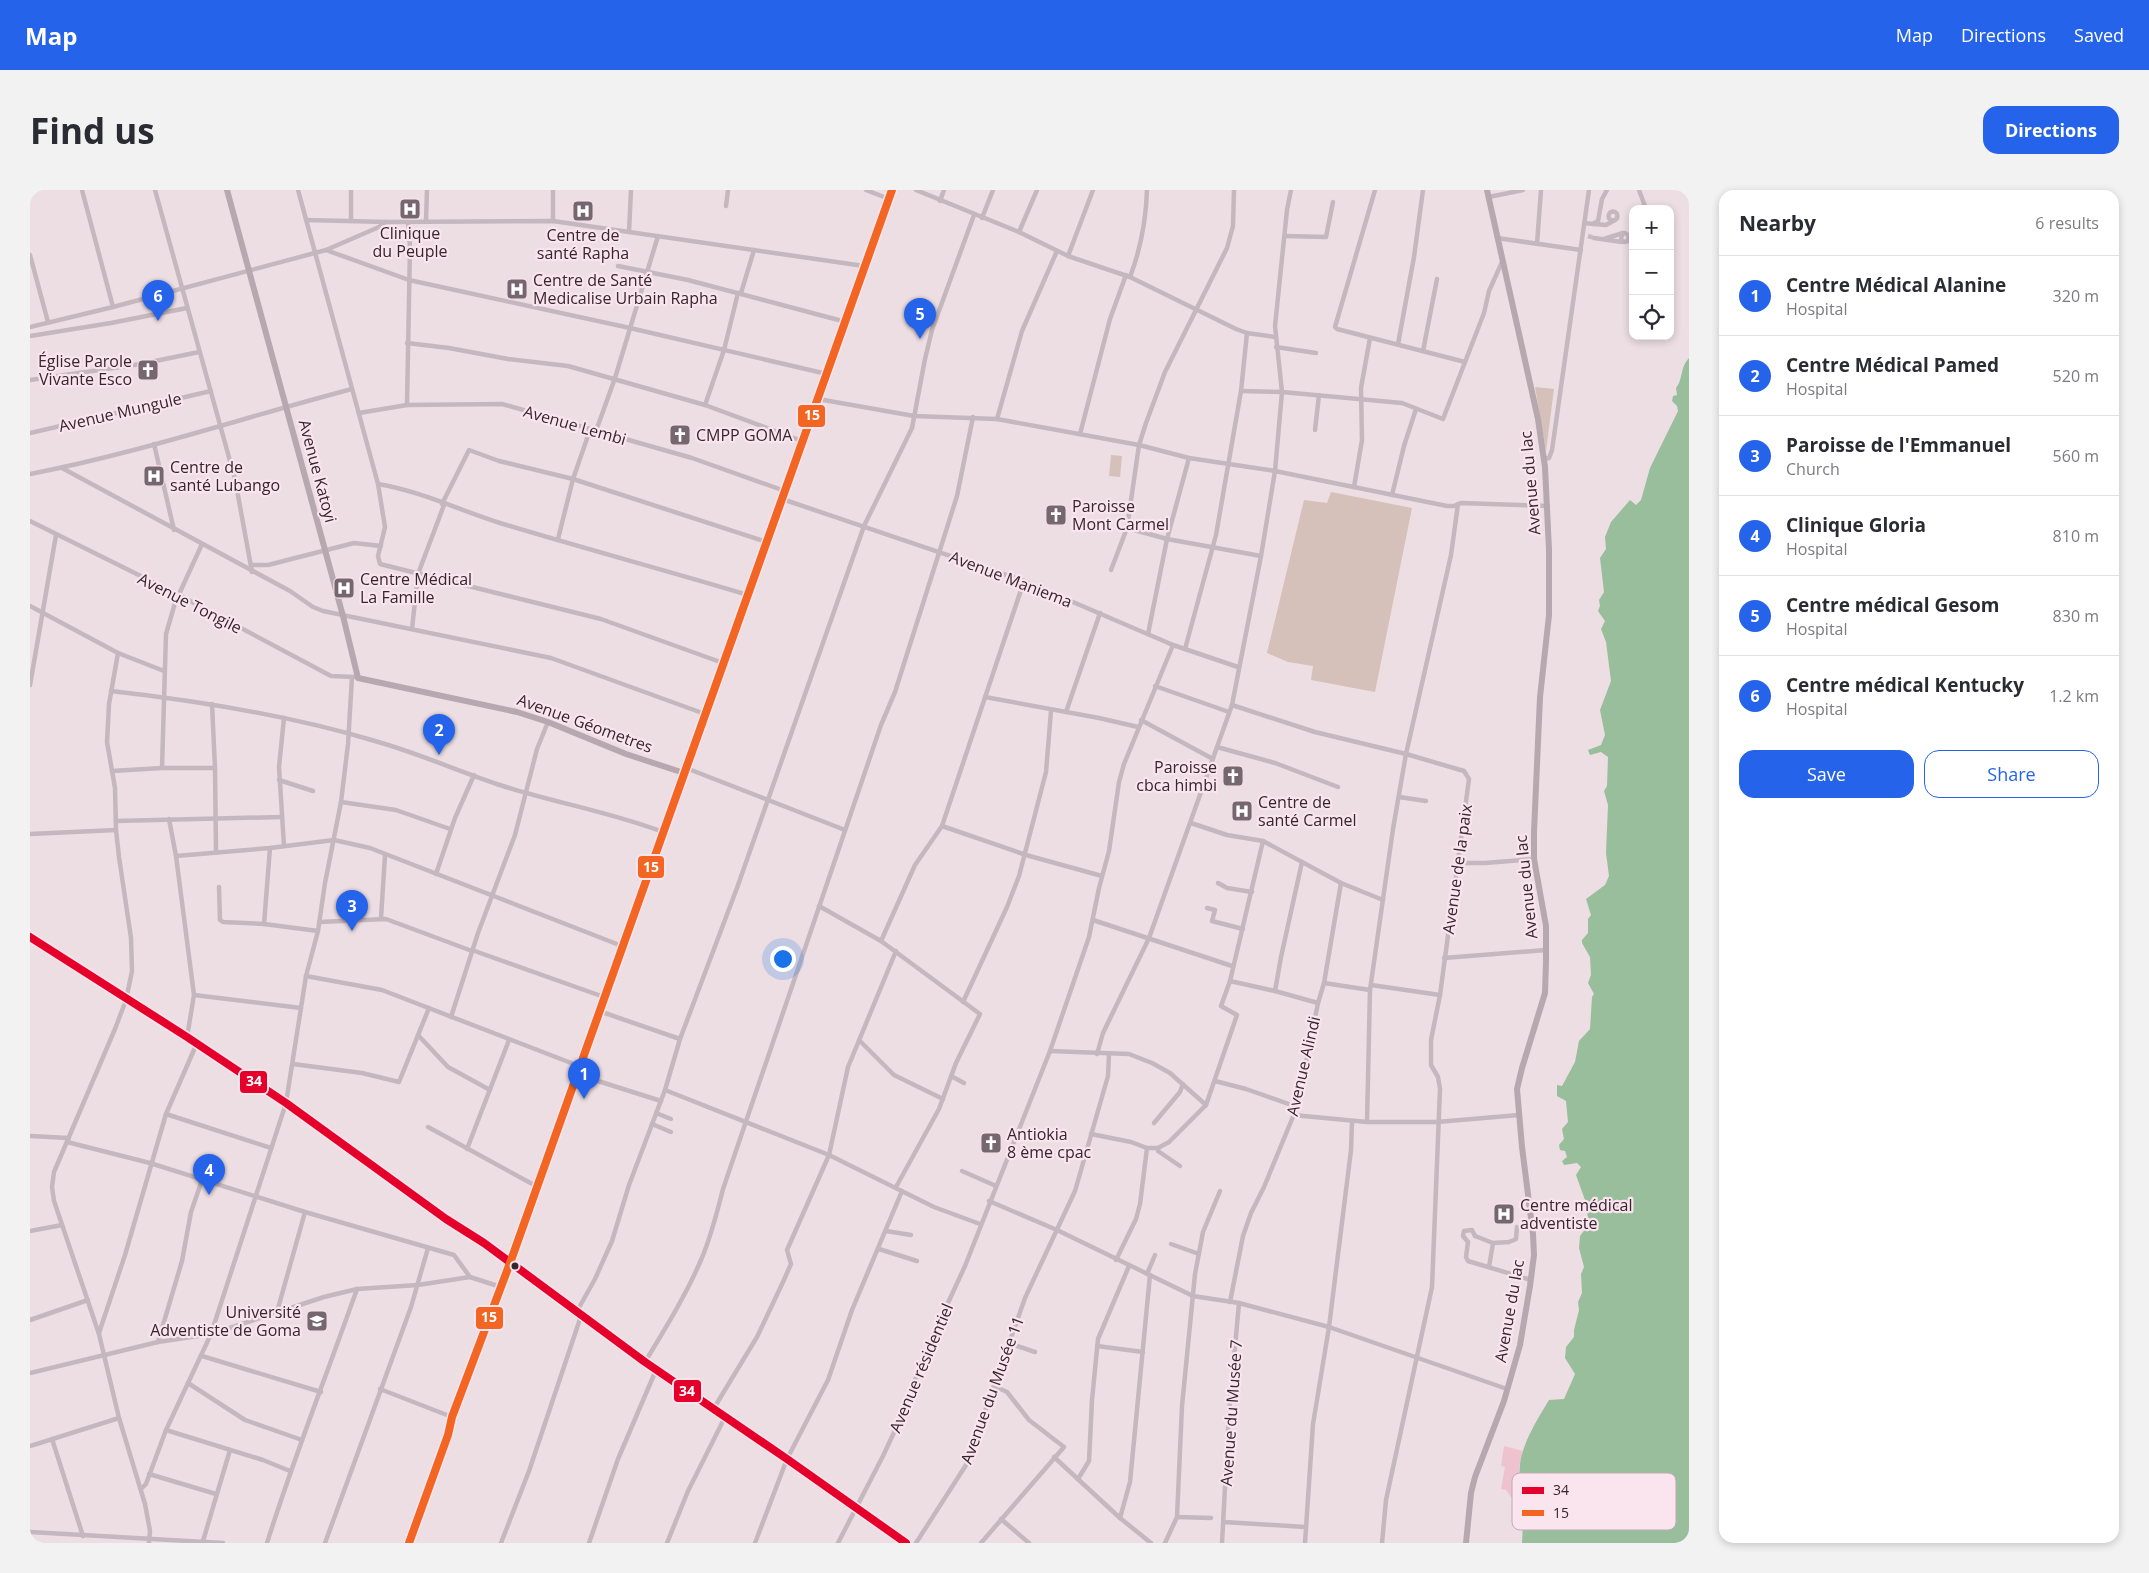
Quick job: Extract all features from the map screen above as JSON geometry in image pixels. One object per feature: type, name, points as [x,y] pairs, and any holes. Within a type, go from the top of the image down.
[{"type":"highway","points":[[409,1543],[448,1435],[452,1417],[510,1263],[704,714],[891,194]]},
{"type":"main road","name":"Avenue Katoyi","points":[[227,190],[343,616],[355,678]]},
{"type":"main road","name":"Avenue du lac","points":[[1466,1543],[1468,1508],[1475,1476],[1507,1389],[1520,1345],[1531,1280],[1534,1255],[1533,1234],[1518,1115],[1517,1089],[1545,993],[1546,950],[1546,926],[1534,859],[1537,744],[1549,615],[1548,506],[1538,419],[1487,190]]},
{"type":"main road","name":"Avenue Géometres","points":[[355,678],[517,712],[548,722],[603,746],[685,771]]},
{"type":"main road","points":[[30,937],[126,1000],[197,1043],[286,1104],[510,1263],[656,1370],[714,1408],[906,1543]]},
{"type":"street","points":[[82,190],[113,307]]},
{"type":"street","points":[[155,190],[199,352],[222,426],[235,479],[252,572]]},
{"type":"street","points":[[298,190],[378,484],[385,527],[378,556],[380,564],[601,619],[723,663]]},
{"type":"street","points":[[351,190],[351,220]]},
{"type":"street","points":[[426,221],[427,190]]},
{"type":"street","points":[[553,190],[553,221]]},
{"type":"street","points":[[629,232],[631,190]]},
{"type":"street","points":[[726,206],[728,190]]},
{"type":"street","points":[[866,190],[891,194]]},
{"type":"street","points":[[916,190],[1019,232],[1068,256],[1128,276],[1197,311],[1247,333],[1275,337]]},
{"type":"street","points":[[940,201],[944,190]]},
{"type":"street","points":[[982,218],[993,190]]},
{"type":"street","points":[[1019,232],[1037,190]]},
{"type":"street","points":[[1068,256],[1093,190]]},
{"type":"street","points":[[1080,434],[1110,319],[1139,253],[1146,220],[1147,190]]},
{"type":"street","points":[[1111,570],[1127,528],[1139,446],[1165,372],[1223,258],[1233,226],[1234,190]]},
{"type":"street","points":[[1097,1054],[1103,1033],[1149,938],[1232,705],[1261,556],[1274,471],[1282,392],[1275,337],[1287,210],[1291,190]]},
{"type":"street","points":[[1375,190],[1335,325],[1337,329],[1465,362]]},
{"type":"street","points":[[1398,344],[1414,256],[1422,190]]},
{"type":"street","points":[[1489,197],[1522,190]]},
{"type":"street","points":[[1537,244],[1541,190]]},
{"type":"street","points":[[1544,459],[1549,458],[1552,450],[1581,250],[1585,236],[1584,223],[1589,190]]},
{"type":"street","points":[[1596,222],[1602,199],[1607,190]]},
{"type":"street","points":[[1639,190],[1645,205]]},
{"type":"street","points":[[1285,236],[1326,237],[1333,202]]},
{"type":"street","points":[[1584,223],[1596,222],[1606,225],[1615,220],[1617,214],[1613,212],[1596,222]]},
{"type":"street","points":[[502,1543],[529,1471],[578,1314],[612,1242],[629,1184],[665,1090],[680,1039],[737,888],[864,526],[879,492],[907,440],[914,416],[924,359],[932,330],[974,215]]},
{"type":"street","points":[[306,220],[386,222],[553,221],[866,266]]},
{"type":"street","points":[[407,405],[408,221]]},
{"type":"street","points":[[30,327],[249,272],[316,253],[386,222]]},
{"type":"street","points":[[1594,238],[1624,242],[1628,241],[1629,236],[1626,233],[1604,239]]},
{"type":"street","points":[[1622,234],[1620,239],[1624,242]]},
{"type":"street","points":[[558,539],[573,479],[614,378],[658,236]]},
{"type":"street","points":[[1497,238],[1581,250]]},
{"type":"street","points":[[326,250],[409,280],[630,328],[827,374]]},
{"type":"street","points":[[705,405],[724,350],[754,250]]},
{"type":"street","points":[[997,419],[1022,331],[1057,251]]},
{"type":"street","points":[[30,255],[48,322]]},
{"type":"street","points":[[1241,391],[1282,392],[1402,403],[1442,419],[1484,313],[1489,291],[1502,262]]},
{"type":"street","points":[[618,266],[740,293],[846,322]]},
{"type":"street","points":[[1424,351],[1437,279]]},
{"type":"street","points":[[30,336],[111,324],[187,308]]},
{"type":"street","points":[[1186,649],[1213,548],[1230,465],[1247,333]]},
{"type":"street","points":[[1354,487],[1361,446],[1360,398],[1370,338]]},
{"type":"street","points":[[407,343],[449,348],[508,359],[559,364],[705,405],[803,441]]},
{"type":"street","points":[[1276,346],[1316,353]]},
{"type":"street","points":[[30,380],[141,364],[199,352]]},
{"type":"street","points":[[30,474],[62,468],[154,444],[352,389]]},
{"type":"street","name":"Avenue Mungule","points":[[30,432],[211,391]]},
{"type":"street","points":[[1315,430],[1319,395]]},
{"type":"street","points":[[818,399],[914,416],[997,419],[1080,434],[1189,458],[1274,471],[1447,506],[1458,504],[1548,506]]},
{"type":"street","name":"Avenue Lembi","points":[[359,413],[407,405],[502,404],[692,458],[783,495]]},
{"type":"street","points":[[1392,495],[1404,446],[1416,409]]},
{"type":"street","points":[[645,1362],[676,1309],[701,1260],[819,906],[881,725],[895,692],[960,487],[973,417]]},
{"type":"street","points":[[154,444],[174,530]]},
{"type":"street","points":[[412,629],[418,574],[443,504],[469,450],[499,461],[573,479],[767,542]]},
{"type":"street","points":[[1148,634],[1168,539],[1189,458]]},
{"type":"street","points":[[62,468],[252,572],[290,590],[313,607],[343,616],[551,658],[704,714]]},
{"type":"street","points":[[378,484],[403,488],[443,504],[748,595]]},
{"type":"street","name":"Avenue Maniema","points":[[783,495],[864,526],[1024,581],[1173,645],[1238,667]]},
{"type":"street","points":[[1367,1122],[1370,988],[1398,796],[1452,555],[1458,504]]},
{"type":"street","name":"Avenue Tongile","points":[[30,521],[179,595],[330,676],[355,678]]},
{"type":"street","points":[[1127,528],[1168,539],[1261,556]]},
{"type":"street","points":[[30,685],[32,658],[44,614],[56,535]]},
{"type":"street","points":[[252,565],[268,565],[354,543],[381,546]]},
{"type":"street","points":[[162,768],[164,671],[169,617],[202,544]]},
{"type":"street","points":[[881,941],[915,865],[942,826],[1024,581]]},
{"type":"street","points":[[30,606],[118,653],[164,671]]},
{"type":"street","points":[[1066,712],[1100,614]]},
{"type":"street","name":"Avenue résidentiel","points":[[838,1543],[884,1456],[919,1373],[929,1344],[965,1266],[989,1201],[1050,1051],[1082,961],[1093,920],[1109,851],[1119,782],[1138,727],[1173,645]]},
{"type":"street","points":[[118,653],[111,691],[107,742],[115,788],[116,830],[131,938],[132,971],[126,1000],[54,1172],[52,1188],[54,1202],[99,1334],[119,1418],[148,1517],[150,1541]]},
{"type":"street","points":[[141,1489],[146,1484],[166,1430],[211,1334],[286,1104],[306,976],[318,931],[324,883],[341,802],[355,678]]},
{"type":"street","points":[[1155,686],[1229,712]]},
{"type":"street","points":[[111,691],[212,704],[284,718],[349,734],[401,749],[527,793],[597,810],[663,832]]},
{"type":"street","points":[[985,697],[1138,727]]},
{"type":"street","points":[[212,704],[216,851]]},
{"type":"street","points":[[1232,705],[1315,732],[1406,754]]},
{"type":"street","points":[[963,1002],[1015,889],[1026,855],[1046,772],[1051,710]]},
{"type":"street","points":[[284,718],[279,780],[284,846]]},
{"type":"street","points":[[1141,720],[1213,759]]},
{"type":"street","points":[[451,1017],[472,950],[515,836],[537,749],[548,722]]},
{"type":"street","points":[[1217,747],[1275,763],[1338,787]]},
{"type":"street","name":"Avenue de la paix","points":[[1406,754],[1464,771],[1469,779],[1440,995],[1431,1040],[1431,1065],[1440,1083],[1437,1122]]},
{"type":"street","points":[[112,771],[162,768],[215,768]]},
{"type":"street","points":[[685,771],[845,830]]},
{"type":"street","points":[[436,874],[450,829],[474,775]]},
{"type":"street","points":[[279,780],[313,791]]},
{"type":"street","points":[[1398,796],[1426,801]]},
{"type":"street","points":[[341,802],[396,810],[450,829]]},
{"type":"street","points":[[116,821],[281,817]]},
{"type":"street","points":[[169,819],[176,856],[194,996],[187,1037]]},
{"type":"street","points":[[1190,823],[1227,835],[1263,841],[1341,883],[1383,900]]},
{"type":"street","points":[[942,826],[1026,855],[1102,876]]},
{"type":"street","points":[[30,834],[116,830]]},
{"type":"street","points":[[176,856],[216,851],[270,848],[334,840],[358,844],[622,946]]},
{"type":"street","points":[[1091,1134],[1130,1142],[1147,1148],[1158,1148],[1175,1137],[1206,1104],[1237,1015],[1221,1006],[1230,981],[1263,841]]},
{"type":"street","points":[[264,924],[270,848]]},
{"type":"street","points":[[381,918],[385,855]]},
{"type":"street","points":[[1459,863],[1534,859]]},
{"type":"street","points":[[1275,991],[1302,862]]},
{"type":"street","points":[[1218,883],[1227,888],[1252,892]]},
{"type":"street","name":"Avenue Alindi","points":[[1230,1302],[1244,1236],[1251,1213],[1264,1188],[1294,1115],[1324,983],[1341,883]]},
{"type":"street","points":[[219,887],[222,921],[318,931]]},
{"type":"street","points":[[819,906],[896,951],[980,1014],[951,1076],[943,1099],[896,1188]]},
{"type":"street","points":[[1207,908],[1215,910],[1212,921],[1243,929]]},
{"type":"street","points":[[319,922],[381,918],[410,926],[604,997]]},
{"type":"street","points":[[1093,920],[1232,966]]},
{"type":"street","name":"Avenue de la paix","points":[[1444,958],[1546,950]]},
{"type":"street","points":[[714,1408],[757,1337],[791,1264],[787,1250],[829,1155],[848,1067],[878,999],[896,951]]},
{"type":"street","points":[[306,976],[382,990],[509,1040],[578,1070],[661,1101]]},
{"type":"street","points":[[1230,981],[1275,991],[1318,1004]]},
{"type":"street","points":[[1324,983],[1440,995]]},
{"type":"street","points":[[194,996],[301,1008]]},
{"type":"street","points":[[293,1064],[353,1071],[399,1082],[429,1008]]},
{"type":"street","points":[[599,1011],[680,1039]]},
{"type":"street","points":[[418,1036],[448,1067],[490,1090]]},
{"type":"street","points":[[467,1149],[509,1040]]},
{"type":"street","points":[[859,1040],[894,1075],[943,1099]]},
{"type":"street","points":[[99,1334],[125,1255],[166,1114],[197,1043]]},
{"type":"street","points":[[1050,1051],[1129,1054],[1138,1057],[1170,1073],[1206,1104]]},
{"type":"street","name":"Avenue du Musée 11","points":[[916,1543],[966,1465],[1025,1298],[1075,1191],[1108,1076],[1109,1054]]},
{"type":"street","points":[[951,1076],[964,1083]]},
{"type":"street","points":[[1215,1081],[1246,1089],[1296,1107]]},
{"type":"street","points":[[1154,1123],[1180,1092],[1184,1084]]},
{"type":"street","points":[[665,1090],[829,1155],[956,1216],[980,1224]]},
{"type":"street","points":[[656,1113],[671,1119]]},
{"type":"street","points":[[166,1114],[271,1148]]},
{"type":"street","points":[[1294,1115],[1352,1122],[1437,1122],[1518,1115]]},
{"type":"street","points":[[1305,1543],[1314,1409],[1329,1327],[1351,1150],[1352,1122]]},
{"type":"street","points":[[1382,1543],[1386,1500],[1432,1287],[1437,1122]]},
{"type":"street","points":[[652,1124],[671,1132]]},
{"type":"street","points":[[428,1127],[536,1186]]},
{"type":"street","points":[[30,1136],[68,1140],[454,1255],[470,1277]]},
{"type":"street","points":[[1116,1260],[1136,1219],[1140,1204],[1147,1148]]},
{"type":"street","points":[[1158,1148],[1158,1151],[1164,1157],[1180,1166]]},
{"type":"street","points":[[962,1171],[996,1186]]},
{"type":"street","points":[[158,1342],[182,1261],[191,1212],[202,1180]]},
{"type":"street","points":[[755,1543],[787,1459],[828,1380],[852,1310],[902,1191]]},
{"type":"street","points":[[1164,1543],[1177,1517],[1182,1406],[1199,1254],[1203,1232],[1220,1191]]},
{"type":"street","points":[[989,1201],[1057,1230],[1193,1296],[1239,1303],[1329,1327],[1416,1359],[1507,1389]]},
{"type":"street","points":[[277,1312],[305,1212]]},
{"type":"street","points":[[30,1231],[62,1225]]},
{"type":"street","points":[[1493,1243],[1509,1242],[1516,1239],[1517,1227]]},
{"type":"street","points":[[1468,1242],[1475,1236],[1472,1230],[1464,1231],[1463,1236],[1468,1242],[1467,1260],[1531,1280]]},
{"type":"street","points":[[886,1231],[911,1235]]},
{"type":"street","name":"Avenue du lac","points":[[1475,1236],[1493,1243],[1489,1267]]},
{"type":"street","points":[[1171,1244],[1199,1254]]},
{"type":"street","points":[[325,1543],[418,1285],[428,1248]]},
{"type":"street","points":[[879,1249],[917,1261]]},
{"type":"street","points":[[1120,1518],[1130,1482],[1144,1352],[1149,1275],[1155,1255]]},
{"type":"street","points":[[1078,1479],[1089,1461],[1097,1346],[1101,1331],[1129,1266]]},
{"type":"street","points":[[30,1373],[158,1342],[211,1334],[277,1312],[357,1289],[418,1285],[470,1277],[501,1287]]},
{"type":"street","points":[[267,1543],[290,1471],[321,1392],[357,1289]]},
{"type":"street","points":[[30,1320],[88,1300]]},
{"type":"street","name":"Avenue du Musée 7","points":[[1222,1543],[1229,1413],[1239,1303]]},
{"type":"street","points":[[1008,1343],[1035,1352]]},
{"type":"street","points":[[1097,1346],[1144,1352]]},
{"type":"street","points":[[202,1356],[321,1392]]},
{"type":"street","points":[[589,1543],[618,1459],[656,1370]]},
{"type":"street","points":[[188,1383],[245,1420],[302,1440]]},
{"type":"street","points":[[981,1543],[1064,1446],[1029,1420],[1007,1392],[994,1386]]},
{"type":"street","points":[[380,1389],[452,1417]]},
{"type":"street","points":[[667,1543],[688,1491],[725,1417]]},
{"type":"street","points":[[30,1446],[119,1418]]},
{"type":"street","points":[[166,1430],[290,1471]]},
{"type":"street","points":[[52,1439],[83,1536]]},
{"type":"street","points":[[203,1541],[230,1450]]},
{"type":"street","points":[[1054,1457],[1120,1518],[1151,1543]]},
{"type":"street","points":[[149,1474],[216,1494]]},
{"type":"street","points":[[1177,1517],[1211,1518]]},
{"type":"street","points":[[1000,1519],[1029,1543]]},
{"type":"street","points":[[1224,1522],[1305,1527]]},
{"type":"street","points":[[30,1532],[150,1541],[223,1543]]},
{"type":"shaded area","points":[[1689,358],[1689,1543],[1522,1543],[1523,1530],[1676,1530],[1676,1473],[1520,1473],[1520,1468],[1524,1448],[1538,1418],[1549,1400],[1564,1399],[1575,1374],[1565,1358],[1566,1347],[1574,1337],[1579,1310],[1578,1302],[1582,1293],[1581,1274],[1584,1267],[1579,1248],[1580,1236],[1589,1224],[1585,1200],[1576,1175],[1581,1167],[1577,1163],[1564,1165],[1562,1161],[1567,1157],[1565,1151],[1560,1150],[1559,1145],[1564,1139],[1562,1129],[1568,1122],[1566,1101],[1557,1096],[1557,1085],[1562,1086],[1575,1062],[1579,1041],[1590,1029],[1592,997],[1594,994],[1588,983],[1591,975],[1590,957],[1582,943],[1582,940],[1588,933],[1588,919],[1591,915],[1586,899],[1605,885],[1609,876],[1606,853],[1608,805],[1604,791],[1607,786],[1608,757],[1601,752],[1590,755],[1588,750],[1601,745],[1605,735],[1600,710],[1611,681],[1606,642],[1601,629],[1605,621],[1598,611],[1600,606],[1599,600],[1604,592],[1600,558],[1606,549],[1605,537],[1611,522],[1630,500],[1636,505],[1641,500],[1650,468],[1678,411],[1677,406],[1672,401],[1673,396],[1677,395],[1676,388]]},
{"type":"shaded area","points":[[1535,387],[1554,389],[1546,451]]},
{"type":"shaded area","points":[[1111,455],[1122,456],[1120,477],[1109,476]]},
{"type":"shaded area","points":[[1331,492],[1412,508],[1375,692],[1311,680],[1313,666],[1288,662],[1267,653],[1304,500],[1327,503]]},
{"type":"sand","points":[[1504,1446],[1523,1451],[1519,1473],[1512,1473],[1512,1497],[1506,1490],[1501,1489],[1505,1467],[1501,1466]]},
{"type":"tunnel","points":[[1588,236],[1594,238]]},
{"type":"transit line","name":"15","points":[[409,1543],[448,1435],[452,1417],[510,1263],[892,190]]},
{"type":"transit line","name":"34","points":[[30,937],[187,1037],[286,1103],[446,1219],[484,1243],[645,1362],[906,1543]]},
{"type":"place","name":"Clinique du Peuple","points":[[410,209]]},
{"type":"place","name":"Centre de santé Rapha","points":[[583,211]]},
{"type":"place","name":"Centre de Santé Medicalise Urbain Rapha","points":[[517,289]]},
{"type":"place","name":"Centre médical Kentucky","points":[[158,321]]},
{"type":"place","name":"Centre médical Gesom","points":[[920,339]]},
{"type":"place","name":"Église Parole Vivante Esco","points":[[148,370]]},
{"type":"place","name":"CMPP GOMA","points":[[680,435]]},
{"type":"place","name":"Centre de santé Lubango","points":[[154,476]]},
{"type":"place","name":"Paroisse Mont Carmel","points":[[1056,515]]},
{"type":"place","name":"Centre Médical La Famille","points":[[344,588]]},
{"type":"place","name":"Centre Médical Pamed","points":[[439,755]]},
{"type":"place","name":"Paroisse cbca himbi","points":[[1233,776]]},
{"type":"place","name":"Centre de santé Carmel","points":[[1242,811]]},
{"type":"place","name":"Paroisse de l'Emmanuel","points":[[352,931]]},
{"type":"place","name":"Centre Médical Alanine","points":[[584,1099]]},
{"type":"place","name":"Antiokia 8 ème cpac","points":[[991,1143]]},
{"type":"place","name":"Clinique Gloria","points":[[209,1195]]},
{"type":"place","name":"Centre médical adventiste","points":[[1504,1214]]},
{"type":"place","name":"Université Adventiste de Goma","points":[[317,1321]]}]
